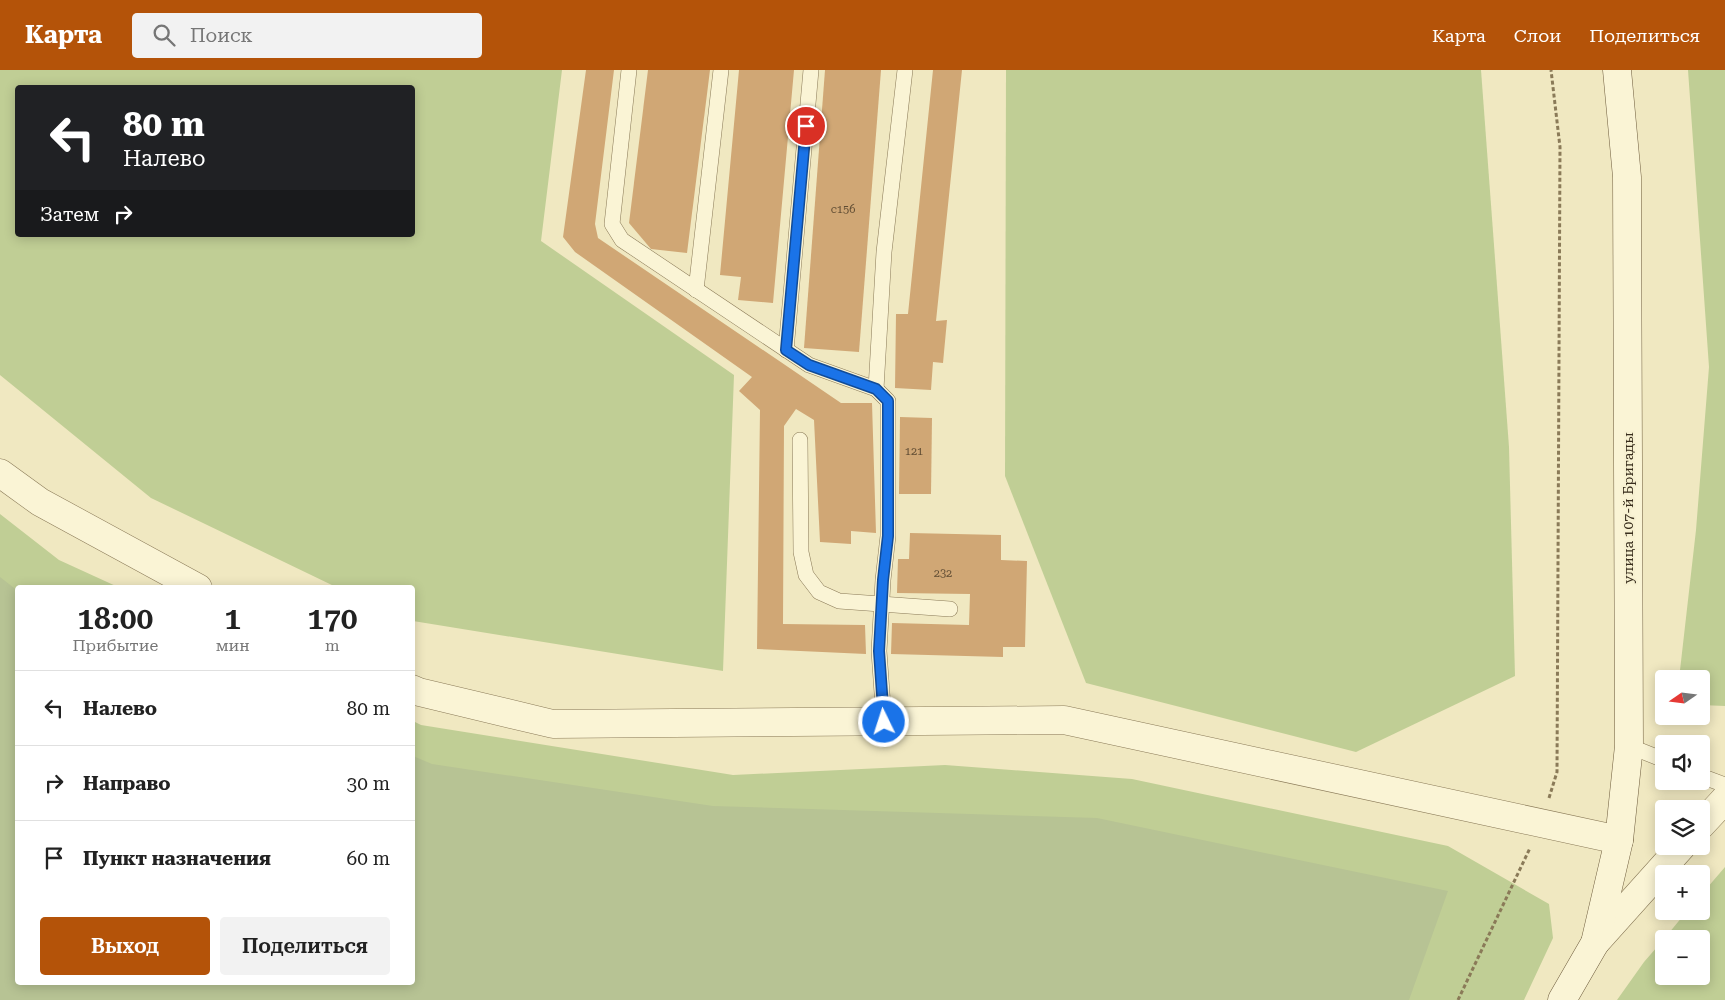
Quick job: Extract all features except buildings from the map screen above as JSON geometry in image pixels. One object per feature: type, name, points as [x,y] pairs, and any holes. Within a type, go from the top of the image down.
[{"type":"street","name":"улица 107-й Бригады","points":[[1595,943],[1619,840],[1629,746],[1627,177],[1617,70]]},
{"type":"street","points":[[0,473],[40,502],[192,585]]},
{"type":"street","points":[[415,690],[553,724],[1064,720],[1619,840]]},
{"type":"street","points":[[1710,815],[1725,799]]},
{"type":"street","points":[[1562,1000],[1595,943],[1674,855]]},
{"type":"lane","points":[[630,70],[612,224],[622,240],[809,365],[876,389],[888,401],[888,536],[879,651],[884,722]]},
{"type":"lane","points":[[696,290],[721,70]]},
{"type":"lane","points":[[786,350],[811,70]]},
{"type":"lane","points":[[876,389],[884,252],[905,70]]},
{"type":"lane","points":[[800,440],[801,552],[806,575],[819,592],[839,601],[950,609]]},
{"type":"lane","points":[[1629,746],[1655,756]]},
{"type":"lane","points":[[1710,780],[1725,786]]},
{"type":"path","points":[[1458,1000],[1542,823],[1557,772],[1560,147],[1551,70]]},
{"type":"green space","points":[[0,70],[562,70],[541,241],[734,375],[723,671],[415,621],[415,585],[332,585],[151,498],[0,375]]},
{"type":"green space","points":[[1006,70],[1481,70],[1509,447],[1515,676],[1356,752],[1086,683],[1005,476]]},
{"type":"green space","points":[[1688,70],[1725,70],[1725,706],[1710,705],[1710,670],[1680,670],[1696,530],[1709,367]]},
{"type":"green space","points":[[0,514],[59,560],[114,585],[15,585],[15,985],[415,985],[415,722],[421,725],[733,775],[945,765],[1132,779],[1448,846],[1549,904],[1553,938],[1524,1000],[0,1000]]},
{"type":"green space","points":[[0,577],[15,589],[15,985],[415,985],[415,757],[432,764],[713,806],[1097,818],[1448,891],[1409,1000],[0,1000]]},
{"type":"green space","points":[[1725,867],[1725,1000],[1617,1000],[1655,949],[1655,985],[1710,985],[1710,930],[1671,930],[1680,920],[1710,920],[1710,884]]},
{"type":"route","points":[[806,126],[786,350],[809,365],[876,389],[888,401],[888,536],[883,580],[879,651],[884,722]]}]
